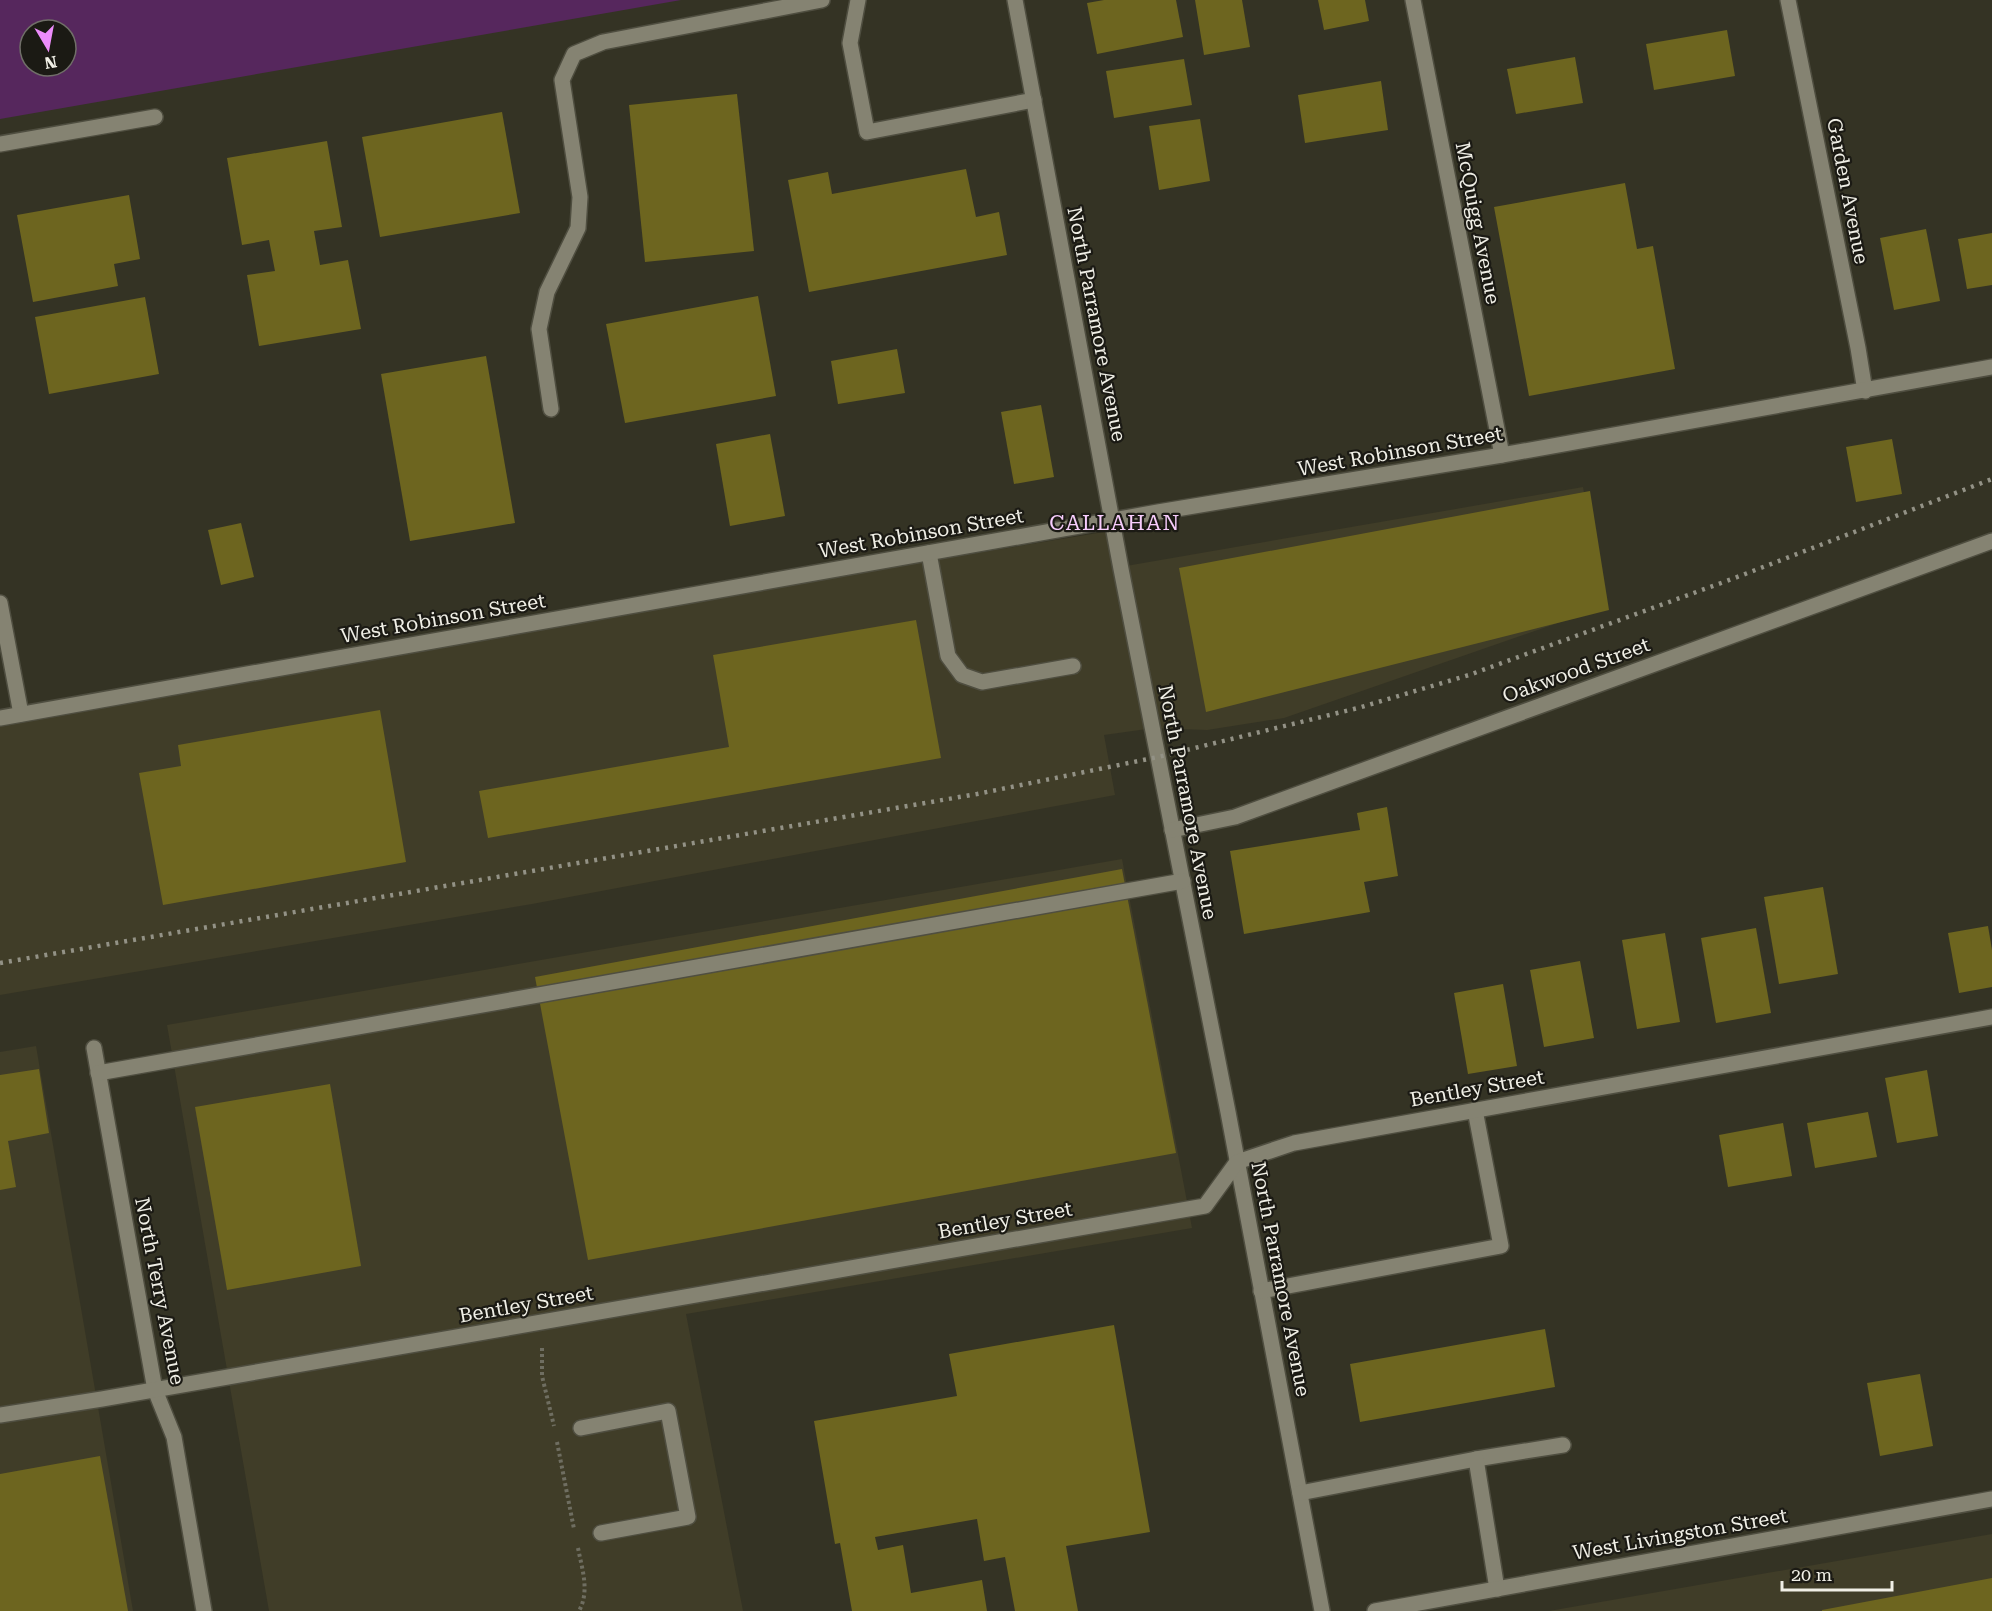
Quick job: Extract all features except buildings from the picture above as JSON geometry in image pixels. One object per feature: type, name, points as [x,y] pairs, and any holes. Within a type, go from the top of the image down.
[{"type":"street","points":[[550,409],[539,329],[547,292],[578,228],[580,197],[562,80],[574,54],[603,42],[822,0]]},
{"type":"street","points":[[858,0],[850,43],[867,132],[1034,100]]},
{"type":"street","name":"North Parramore Avenue","points":[[1015,0],[1112,520],[1238,1162],[1322,1611]]},
{"type":"street","name":"McQuigg Avenue","points":[[1413,0],[1502,455]]},
{"type":"street","name":"Garden Avenue","points":[[1788,0],[1865,391]]},
{"type":"street","points":[[0,144],[155,117]]},
{"type":"street","name":"West Robinson Street","points":[[0,718],[1112,520],[1502,455],[1992,367]]},
{"type":"street","name":"Oakwood Street","points":[[1172,830],[1235,817],[1992,541]]},
{"type":"street","points":[[928,553],[948,656],[962,675],[982,682],[1073,666]]},
{"type":"street","points":[[0,603],[21,714]]},
{"type":"street","points":[[98,1073],[1183,881]]},
{"type":"street","name":"Bentley Street","points":[[0,1415],[155,1390],[1205,1206],[1238,1162],[1294,1143],[1992,1017]]},
{"type":"street","name":"North Terry Avenue","points":[[94,1048],[155,1390],[174,1437],[204,1611]]},
{"type":"street","points":[[1261,1290],[1502,1246],[1475,1110]]},
{"type":"street","points":[[581,1428],[668,1411],[688,1517],[601,1533]]},
{"type":"street","points":[[1300,1493],[1476,1459],[1563,1445]]},
{"type":"street","points":[[1476,1459],[1497,1589]]},
{"type":"street","name":"West Livingston Street","points":[[1375,1611],[1992,1499]]},
{"type":"path","points":[[543,1322],[542,1376],[549,1399],[576,1536]]},
{"type":"path","points":[[578,1548],[585,1582],[585,1601],[579,1611]]},
{"type":"shaded area","points":[[0,0],[681,0],[0,119]]},
{"type":"shaded area","points":[[1583,487],[1604,607],[1284,718],[1207,730],[1154,728],[1104,735],[1115,795],[532,904],[0,995],[0,714],[1116,530],[1126,566]]},
{"type":"shaded area","points":[[1122,859],[1192,1228],[686,1314],[743,1611],[269,1611],[167,1025]]},
{"type":"shaded area","points":[[36,1046],[133,1611],[0,1611],[0,1052]]},
{"type":"shaded area","points":[[1992,1534],[1992,1611],[1549,1611]]},
{"type":"railway","points":[[0,963],[977,794],[1158,757],[1358,708],[1469,675],[1732,579],[1992,479]]},
{"type":"district","name":"CALLAHAN","points":[[1115,523]]}]
